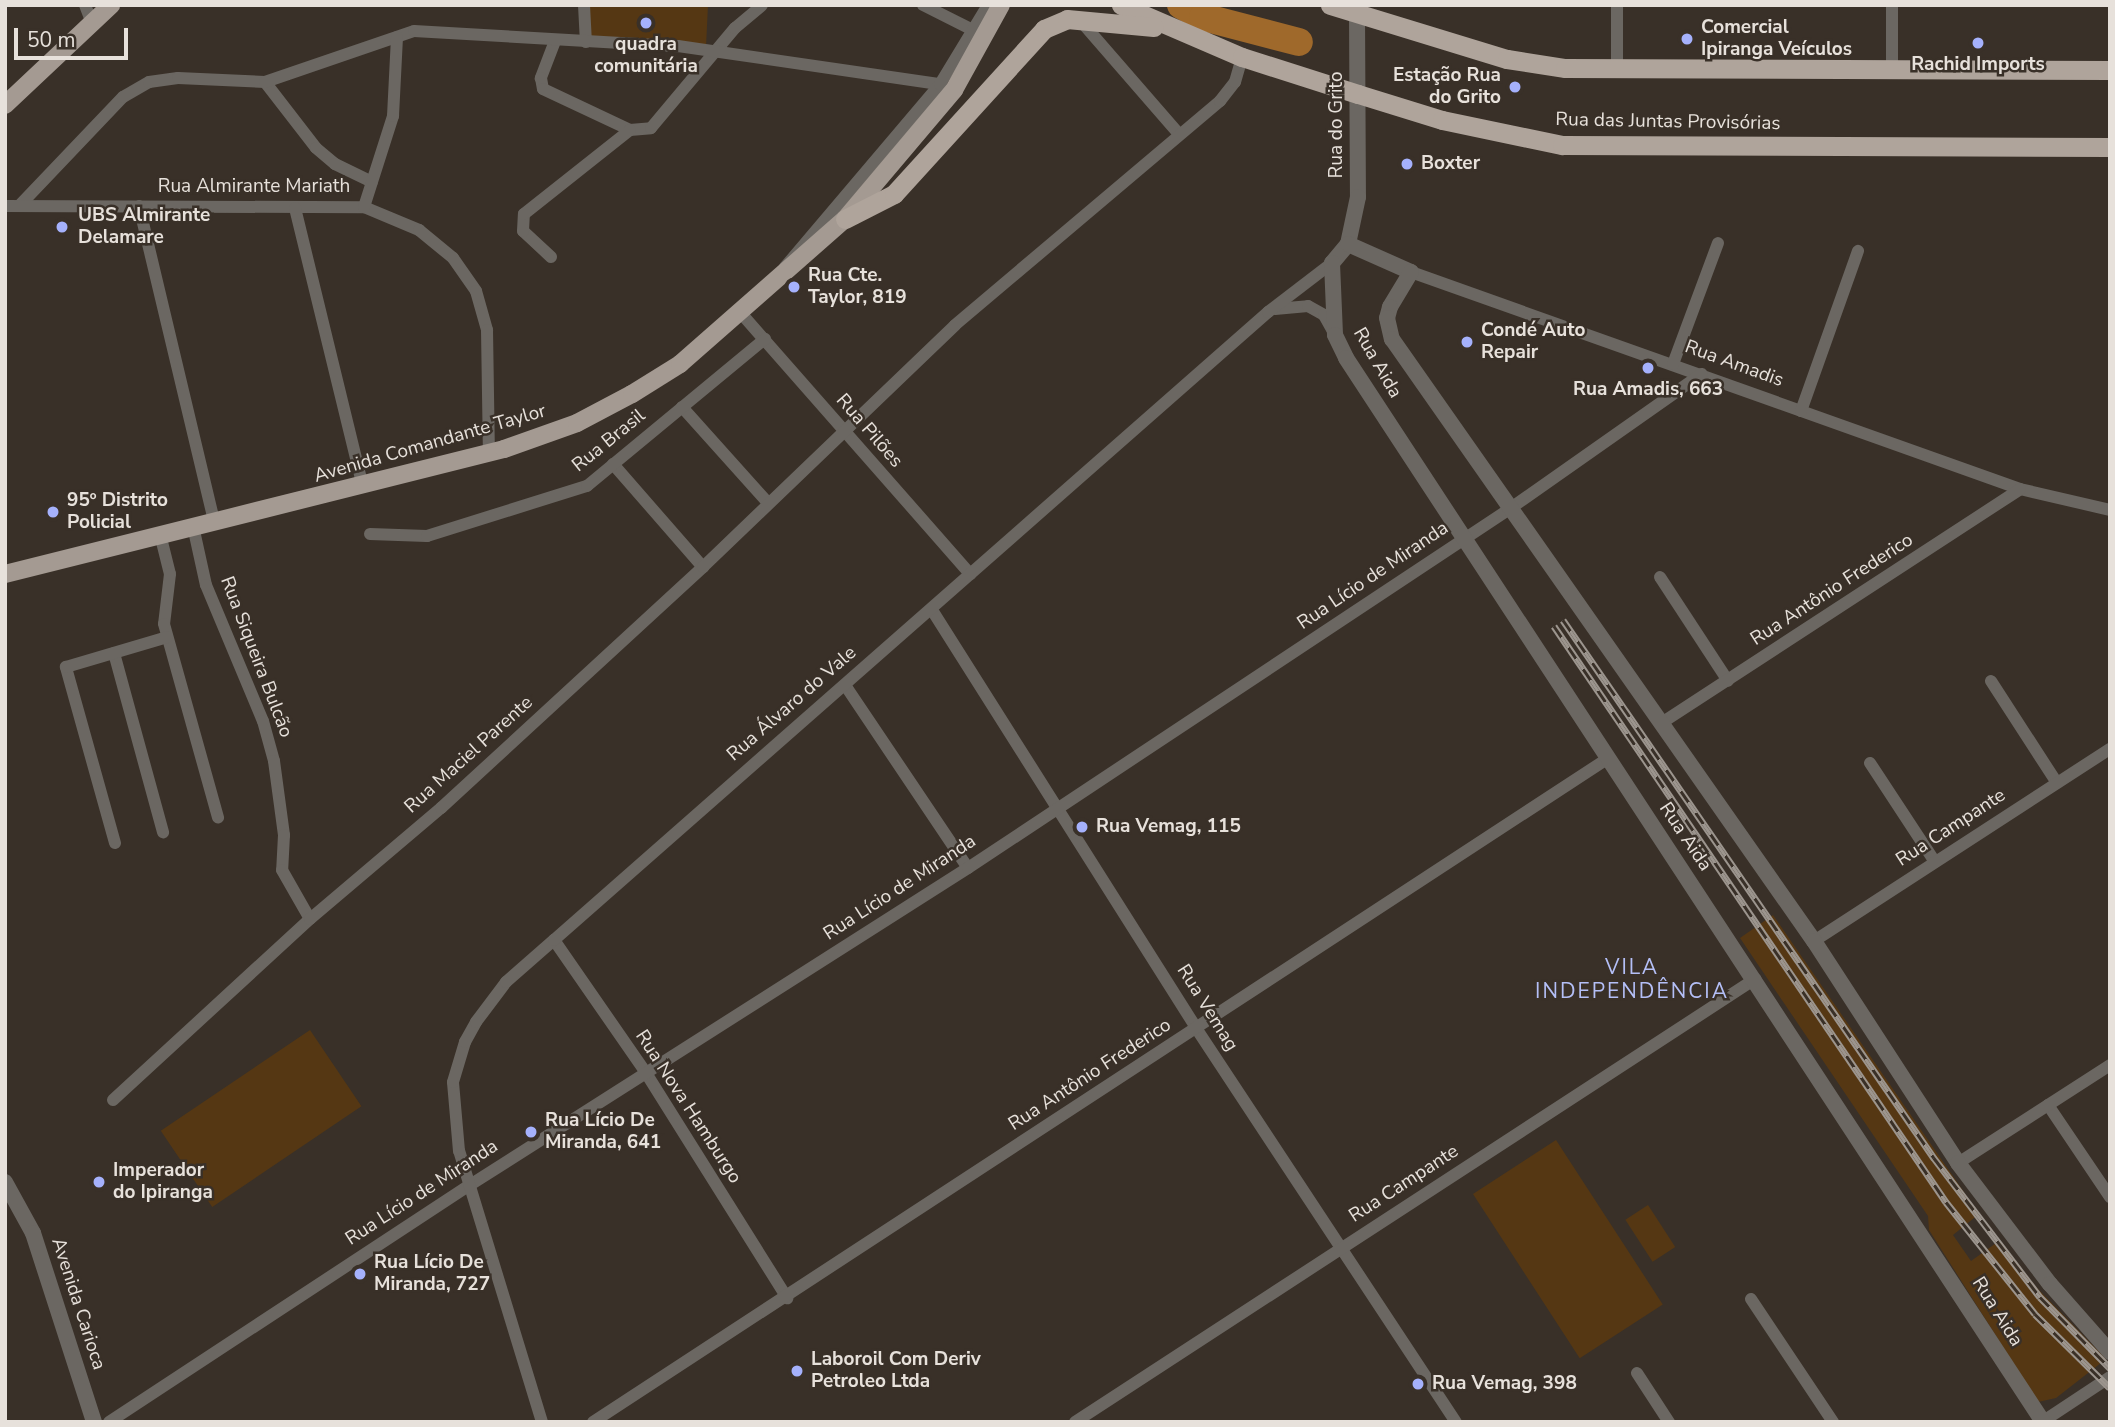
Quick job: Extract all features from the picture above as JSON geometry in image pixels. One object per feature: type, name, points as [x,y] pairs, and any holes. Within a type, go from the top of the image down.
[{"type":"highway","name":"Rua das Juntas Provisórias","points":[[1121,5],[1242,57],[1358,94],[1442,120],[1562,145],[2110,147]]},
{"type":"highway","points":[[1330,5],[1357,17],[1507,59],[1617,70],[2110,70]]},
{"type":"highway","points":[[845,219],[894,194],[1044,29],[1079,19],[1174,30]]},
{"type":"main road","points":[[5,104],[88,13],[111,5]]},
{"type":"main road","name":"Avenida Comandante Taylor","points":[[5,574],[160,534],[363,487],[488,452],[577,423],[632,394],[680,364],[845,219],[954,90],[1002,5]]},
{"type":"street","points":[[584,5],[586,42]]},
{"type":"street","points":[[551,257],[523,230],[524,214],[635,130],[651,128],[719,50],[735,27],[762,5]]},
{"type":"street","points":[[923,5],[974,30]]},
{"type":"street","points":[[780,276],[792,255],[940,84],[988,5]]},
{"type":"street","points":[[1617,5],[1617,70]]},
{"type":"street","points":[[1892,5],[1892,70]]},
{"type":"street","name":"Rua do Grito","points":[[1348,244],[1358,197],[1357,17]]},
{"type":"street","points":[[1079,19],[1179,134]]},
{"type":"street","points":[[20,205],[136,88],[178,78],[265,82],[414,31],[719,50],[940,84]]},
{"type":"street","points":[[364,207],[393,116],[397,37]]},
{"type":"street","points":[[555,41],[541,78],[543,89],[635,130]]},
{"type":"street","name":"Rua Maciel Parente","points":[[113,1100],[310,919],[441,808],[703,567],[842,430],[955,325],[1229,92],[1242,57]]},
{"type":"street","points":[[265,82],[316,148],[335,164],[372,182]]},
{"type":"street","name":"Rua Almirante Mariath","points":[[5,206],[364,207],[422,231],[453,258],[476,291],[487,330],[488,452]]},
{"type":"street","points":[[139,206],[214,521]]},
{"type":"street","points":[[295,208],[363,487]]},
{"type":"street","points":[[1673,364],[1718,243]]},
{"type":"street","name":"Rua Álvaro do Vale","points":[[542,1422],[470,1185],[455,1126],[457,1063],[476,1022],[506,982],[1268,312],[1332,263],[1348,244]]},
{"type":"street","name":"Rua Amadis","points":[[1348,244],[1411,272],[2020,489],[2110,510]]},
{"type":"street","points":[[1801,411],[1858,251]]},
{"type":"street","name":"Rua Aida","points":[[1332,263],[1335,335],[1359,380],[1755,979],[2042,1422]]},
{"type":"street","name":"Rua Aida","points":[[1411,272],[1390,307],[1387,318],[1392,339],[1814,941],[1958,1163],[2050,1284],[2110,1352]]},
{"type":"street","points":[[1268,312],[1308,306],[1324,315],[1335,335]]},
{"type":"street","name":"Rua Pilões","points":[[740,312],[970,574]]},
{"type":"street","name":"Rua Brasil","points":[[370,534],[427,536],[461,528],[587,486],[765,339]]},
{"type":"street","name":"Rua Lício de Miranda","points":[[109,1422],[470,1185],[968,868],[1511,508],[1702,374]]},
{"type":"street","points":[[682,407],[768,503]]},
{"type":"street","points":[[613,464],[703,567]]},
{"type":"street","name":"Rua Antônio Frederico","points":[[1663,722],[2020,489]]},
{"type":"street","name":"Rua Siqueira Bulcão","points":[[193,526],[206,585],[263,721],[274,761],[284,835],[282,870],[310,919]]},
{"type":"street","points":[[160,534],[170,574],[163,617],[167,638],[218,818]]},
{"type":"street","points":[[1660,577],[1728,681]]},
{"type":"street","name":"Rua Vemag","points":[[932,610],[1060,806],[1196,1028],[1456,1422]]},
{"type":"street","points":[[115,843],[66,665],[167,638]]},
{"type":"street","points":[[114,653],[163,832]]},
{"type":"street","points":[[1991,681],[2057,783]]},
{"type":"street","points":[[845,685],[968,868]]},
{"type":"street","name":"Rua Campante","points":[[1814,941],[2110,749]]},
{"type":"street","name":"Rua Antônio Frederico","points":[[593,1422],[787,1298],[1607,758]]},
{"type":"street","points":[[1870,763],[1935,862]]},
{"type":"street","name":"Rua Nova Hamburgo","points":[[554,940],[646,1073],[787,1298]]},
{"type":"street","name":"Rua Campante","points":[[1075,1422],[1755,979]]},
{"type":"street","points":[[1958,1163],[2110,1065]]},
{"type":"street","points":[[2048,1105],[2110,1197]]},
{"type":"street","name":"Avenida Carioca","points":[[5,1182],[18,1201],[94,1422]]},
{"type":"street","points":[[1751,1299],[1833,1422]]},
{"type":"street","points":[[1637,1373],[1670,1422]]},
{"type":"street","points":[[2042,1422],[2110,1377]]},
{"type":"shaded area","name":"quadra comunitária","points":[[585,5],[708,5],[706,47],[586,41]]},
{"type":"shaded area","points":[[1773,915],[1979,1214],[1953,1235],[1971,1261],[1999,1241],[2037,1288],[2106,1359],[2056,1398],[2038,1402],[1929,1230],[1928,1216],[1740,938]]},
{"type":"shaded area","points":[[310,1030],[361,1106],[212,1207],[161,1131]]},
{"type":"shaded area","points":[[1556,1140],[1663,1304],[1580,1358],[1473,1194]]},
{"type":"shaded area","points":[[1648,1205],[1675,1247],[1653,1262],[1625,1220]]},
{"type":"waterway","points":[[1181,5],[1203,17],[1299,42]]},
{"type":"railway","points":[[1563,620],[1934,1158],[2040,1297],[2110,1368]]},
{"type":"railway","points":[[1554,626],[1946,1202],[2035,1314],[2110,1388]]},
{"type":"place","name":"quadra comunitária","points":[[646,23]]},
{"type":"place","name":"Comercial Ipiranga Veículos","points":[[1687,39]]},
{"type":"place","name":"Rachid Imports","points":[[1978,43]]},
{"type":"place","name":"Estação Rua do Grito","points":[[1515,87]]},
{"type":"place","name":"Boxter","points":[[1407,164]]},
{"type":"place","name":"UBS Almirante Delamare","points":[[62,227]]},
{"type":"place","name":"Rua Cte. Taylor, 819","points":[[794,287]]},
{"type":"place","name":"Condé Auto Repair","points":[[1467,342]]},
{"type":"place","name":"Rua Amadis, 663","points":[[1648,368]]},
{"type":"place","name":"95º Distrito Policial","points":[[53,512]]},
{"type":"place","name":"Rua Vemag, 115","points":[[1082,827]]},
{"type":"place","name":"Rua Lício De Miranda, 641","points":[[531,1132]]},
{"type":"place","name":"Imperador do Ipiranga","points":[[99,1182]]},
{"type":"place","name":"Rua Lício De Miranda, 727","points":[[360,1274]]},
{"type":"place","name":"Laboroil Com Deriv Petroleo Ltda","points":[[797,1371]]},
{"type":"place","name":"Rua Vemag, 398","points":[[1418,1384]]},
{"type":"district","name":"VILA INDEPENDÊNCIA","points":[[1632,979]]}]
